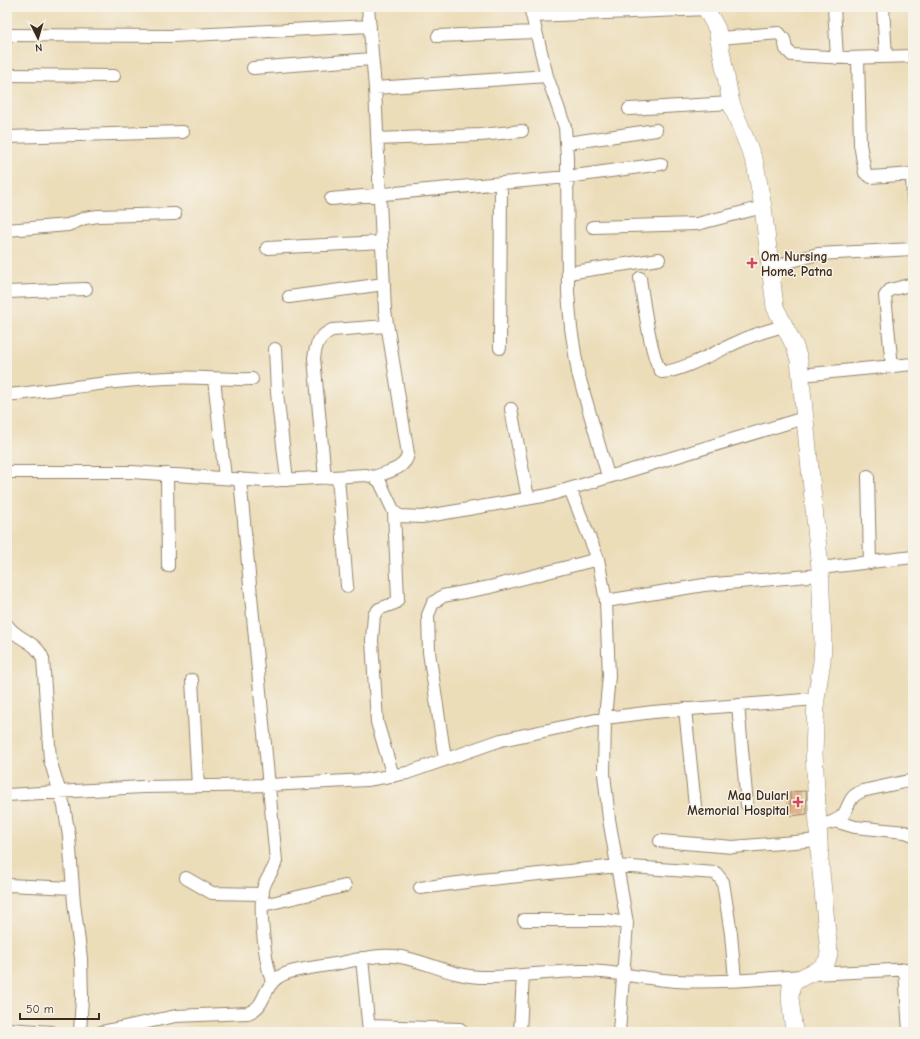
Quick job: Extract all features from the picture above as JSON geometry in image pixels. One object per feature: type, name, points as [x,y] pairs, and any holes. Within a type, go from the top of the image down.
[{"type":"street","points":[[7,472],[98,471],[240,479],[287,480],[354,475],[374,476],[402,466],[407,461],[408,454],[387,326],[375,88],[368,7]]},
{"type":"street","points":[[834,7],[837,58]]},
{"type":"street","points":[[883,7],[886,57]]},
{"type":"street","points":[[608,476],[578,373],[571,328],[568,273],[567,143],[561,111],[547,76],[531,12],[706,8],[713,19],[720,38],[731,103],[755,163],[763,207],[775,307],[795,347],[801,375],[820,571],[823,642],[816,699],[814,753],[818,833],[829,953],[826,964],[822,968],[794,982],[790,992],[794,1032]]},
{"type":"street","points":[[7,35],[165,36],[370,26]]},
{"type":"street","points":[[438,36],[536,32]]},
{"type":"street","points":[[720,38],[779,33],[783,35],[788,53],[837,58],[913,56]]},
{"type":"street","points":[[858,58],[860,144],[864,173],[871,177],[912,175],[913,199]]},
{"type":"street","points":[[253,68],[372,59]]},
{"type":"street","points":[[7,75],[114,76]]},
{"type":"street","points":[[375,88],[547,76]]},
{"type":"street","points":[[629,109],[731,103]]},
{"type":"street","points":[[567,143],[656,130]]},
{"type":"street","points":[[377,139],[480,135],[522,131]]},
{"type":"street","points":[[7,137],[184,132]]},
{"type":"street","points":[[331,199],[380,196],[501,184],[567,177],[661,164]]},
{"type":"street","points":[[500,348],[501,184]]},
{"type":"street","points":[[593,227],[697,224],[763,207]]},
{"type":"street","points":[[7,230],[68,225],[85,218],[98,216],[175,214]]},
{"type":"street","points":[[267,248],[382,242]]},
{"type":"street","points":[[770,272],[788,262],[818,254],[913,249]]},
{"type":"street","points":[[568,273],[660,259]]},
{"type":"street","points":[[640,278],[653,352],[657,365],[662,372],[697,360],[756,334],[784,326]]},
{"type":"street","points":[[289,297],[384,284]]},
{"type":"street","points":[[892,367],[885,296],[890,290],[913,284]]},
{"type":"street","points":[[7,292],[86,289]]},
{"type":"street","points":[[325,478],[314,358],[318,342],[324,334],[332,330],[387,326]]},
{"type":"street","points":[[276,349],[277,392],[287,480]]},
{"type":"street","points":[[801,375],[913,364]]},
{"type":"street","points":[[7,395],[116,381],[192,377],[214,379],[252,379]]},
{"type":"street","points":[[214,379],[225,478]]},
{"type":"street","points":[[511,409],[528,498]]},
{"type":"street","points":[[394,512],[400,516],[422,517],[570,489],[608,476],[804,418]]},
{"type":"street","points":[[167,474],[168,566]]},
{"type":"street","points":[[338,476],[347,586]]},
{"type":"street","points":[[374,476],[380,482],[394,512],[398,599],[395,603],[376,611],[374,615],[372,634],[376,722],[394,776]]},
{"type":"street","points":[[868,476],[870,563]]},
{"type":"street","points":[[240,479],[276,861],[266,882],[263,900],[266,955],[272,981]]},
{"type":"street","points":[[570,489],[585,523],[598,559],[606,601],[609,676],[605,718],[605,788],[608,819],[627,923],[618,1032]]},
{"type":"street","points":[[606,601],[704,585],[820,571],[913,557]]},
{"type":"street","points":[[445,759],[429,652],[428,615],[433,603],[443,596],[490,587],[598,559]]},
{"type":"street","points":[[9,629],[40,650],[43,659],[50,760],[68,823],[73,888],[81,958],[82,998],[80,1032]]},
{"type":"street","points":[[192,680],[198,786]]},
{"type":"street","points":[[7,795],[142,787],[269,785],[367,780],[394,776],[501,740],[605,718],[685,709],[816,699]]},
{"type":"street","points":[[738,705],[747,805]]},
{"type":"street","points":[[685,709],[695,806]]},
{"type":"street","points":[[660,841],[733,847],[818,833],[843,815],[851,798],[855,794],[862,791],[913,780]]},
{"type":"street","points":[[835,821],[855,827],[905,832],[913,835]]},
{"type":"street","points":[[420,888],[617,866],[710,872],[720,876],[723,882],[731,934],[735,980]]},
{"type":"street","points":[[186,878],[212,893],[263,900],[345,886]]},
{"type":"street","points":[[7,885],[73,888]]},
{"type":"street","points":[[524,920],[592,920],[627,923]]},
{"type":"street","points":[[101,1032],[176,1016],[248,1013],[256,1010],[260,1005],[267,987],[272,981],[292,971],[362,958],[394,956],[466,976],[523,975],[582,971],[622,974],[675,981],[735,980],[909,969],[910,1032]]},
{"type":"street","points":[[362,958],[369,1029],[460,1030]]},
{"type":"street","points":[[520,1032],[523,975]]},
{"type":"street","points":[[7,1029],[52,1032]]},
{"type":"building","points":[[806,791],[807,814],[791,816],[790,792]]},
{"type":"place","name":"Om Nursing Home, Patna","points":[[752,263]]},
{"type":"place","name":"Maa Dulari Memorial Hospital","points":[[798,802]]}]
